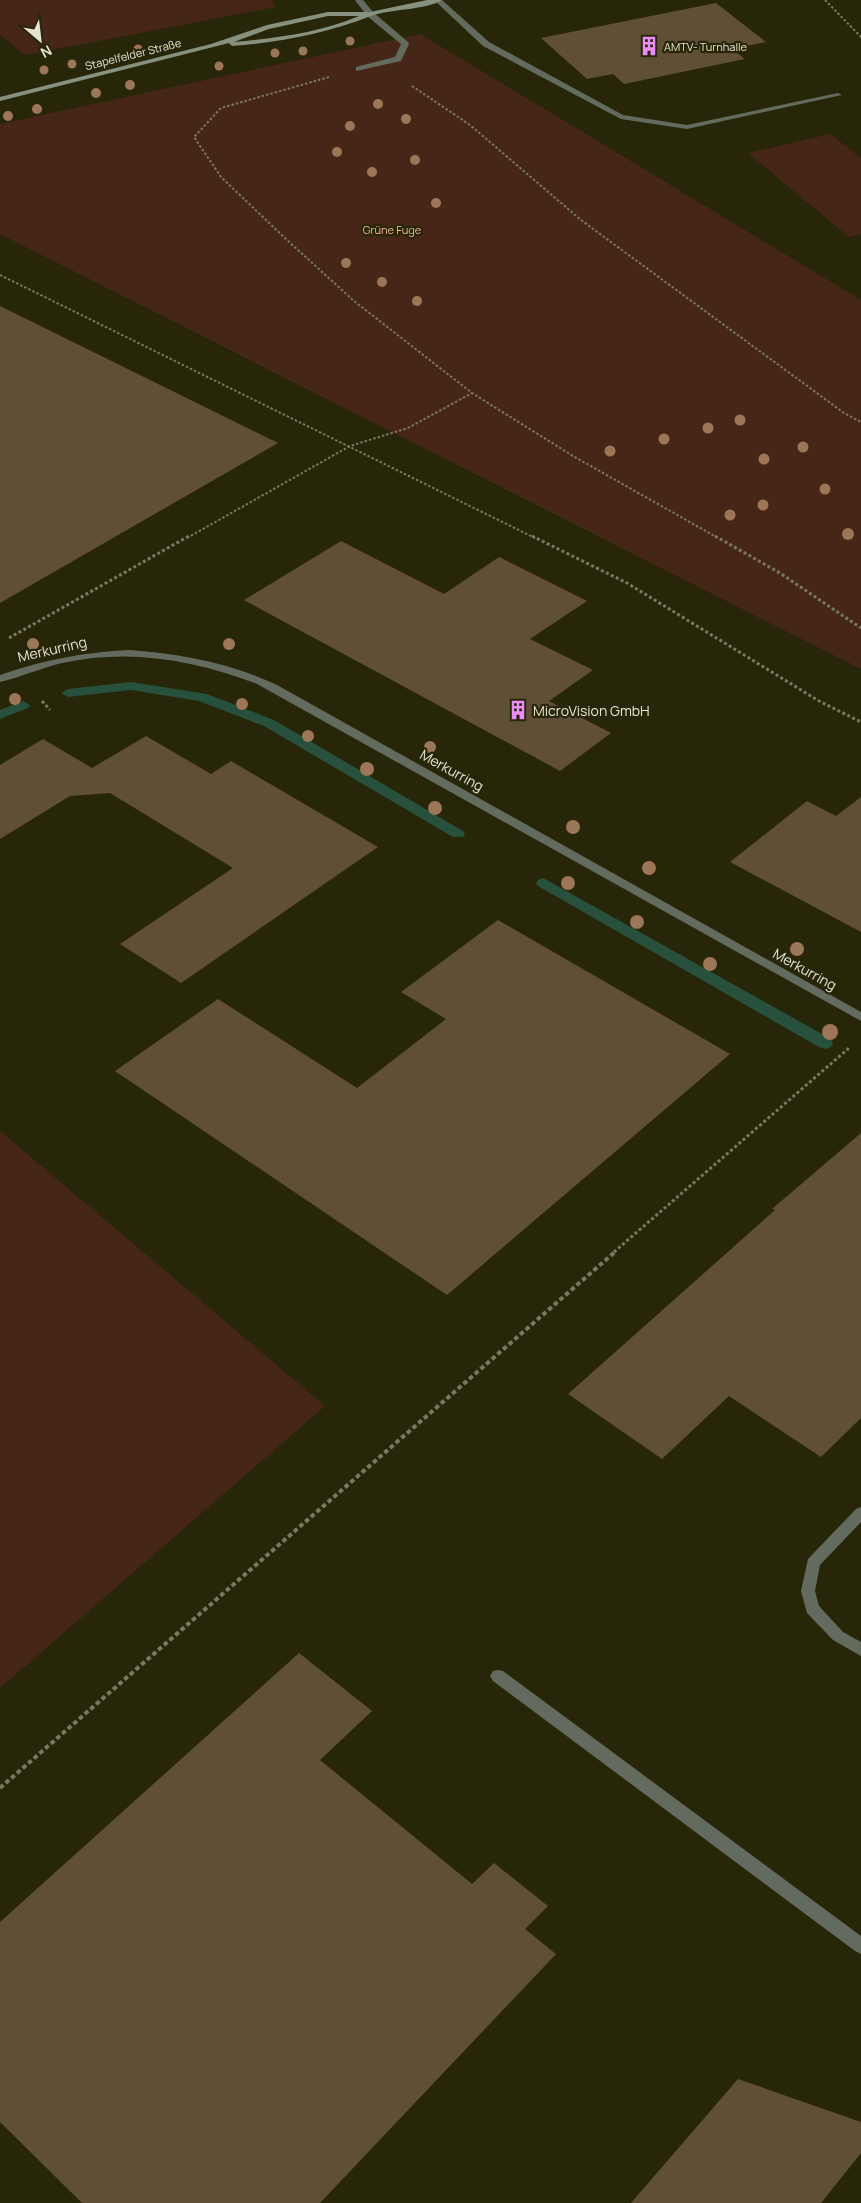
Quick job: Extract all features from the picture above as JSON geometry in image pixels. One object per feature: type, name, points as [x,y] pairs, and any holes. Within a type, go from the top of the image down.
[{"type":"street","points":[[359,0],[370,14],[406,44],[398,59],[359,69]]},
{"type":"street","points":[[438,0],[486,44],[621,117],[687,127],[838,95]]},
{"type":"street","name":"Stapelfelder Straße","points":[[0,99],[214,46],[267,27],[328,14],[370,14],[438,0]]},
{"type":"street","name":"Stapelfelder Straße","points":[[214,46],[296,37],[342,27],[370,14]]},
{"type":"street","name":"Merkurring","points":[[0,679],[48,662],[77,656],[107,653],[147,654],[189,659],[240,674],[309,707],[861,1017]]},
{"type":"street","points":[[861,1514],[813,1563],[808,1591],[812,1609],[838,1636],[861,1650]]},
{"type":"street","points":[[498,1676],[861,1946]]},
{"type":"path","points":[[825,0],[861,37]]},
{"type":"path","points":[[861,422],[844,413],[581,220],[470,125],[390,70],[359,69],[221,108],[194,137],[221,177],[287,240],[354,301],[472,393],[572,456],[780,573],[861,628]]},
{"type":"path","points":[[0,275],[627,584],[819,700],[861,722]]},
{"type":"path","points":[[8,638],[350,446],[408,428],[472,393]]},
{"type":"path","points":[[0,1788],[850,1047]]},
{"type":"green space","points":[[0,0],[272,0],[276,7],[25,55],[0,35]]},
{"type":"green space","name":"Grüne Fuge","points":[[420,34],[861,300],[861,669],[0,234],[0,124]]},
{"type":"green space","points":[[830,134],[861,158],[861,234],[849,237],[748,153]]},
{"type":"green space","points":[[0,1131],[325,1406],[0,1688]]},
{"type":"building","name":"AMTV- Turnhalle","points":[[716,3],[766,42],[732,49],[745,59],[624,84],[613,74],[587,79],[541,38]]},
{"type":"building","points":[[0,306],[278,443],[0,603]]},
{"type":"building","points":[[341,541],[444,594],[499,557],[587,601],[530,639],[593,670],[549,701],[611,733],[560,771],[244,600]]},
{"type":"building","points":[[146,736],[211,774],[231,761],[378,847],[181,983],[120,944],[233,868],[110,793],[70,796],[0,839],[0,765],[43,739],[92,768]]},
{"type":"building","points":[[861,797],[861,932],[730,862],[807,801],[836,816]]},
{"type":"building","points":[[498,920],[730,1054],[447,1295],[115,1071],[218,999],[357,1088],[446,1019],[401,992]]},
{"type":"building","points":[[861,1133],[861,1418],[821,1457],[729,1396],[662,1459],[568,1394],[775,1210],[772,1209]]},
{"type":"building","points":[[299,1653],[372,1711],[320,1760],[472,1884],[494,1863],[548,1906],[525,1929],[556,1954],[320,2203],[82,2203],[0,2122],[0,1922]]},
{"type":"building","points":[[738,2079],[861,2122],[861,2153],[821,2203],[631,2203]]},
{"type":"waterway","points":[[68,693],[131,686],[202,697],[269,723],[458,834]]},
{"type":"waterway","points":[[0,715],[23,705]]},
{"type":"waterway","points":[[543,883],[825,1043]]},
{"type":"place","name":"AMTV- Turnhalle","points":[[649,46]]},
{"type":"place","name":"MicroVision GmbH","points":[[518,710]]}]
